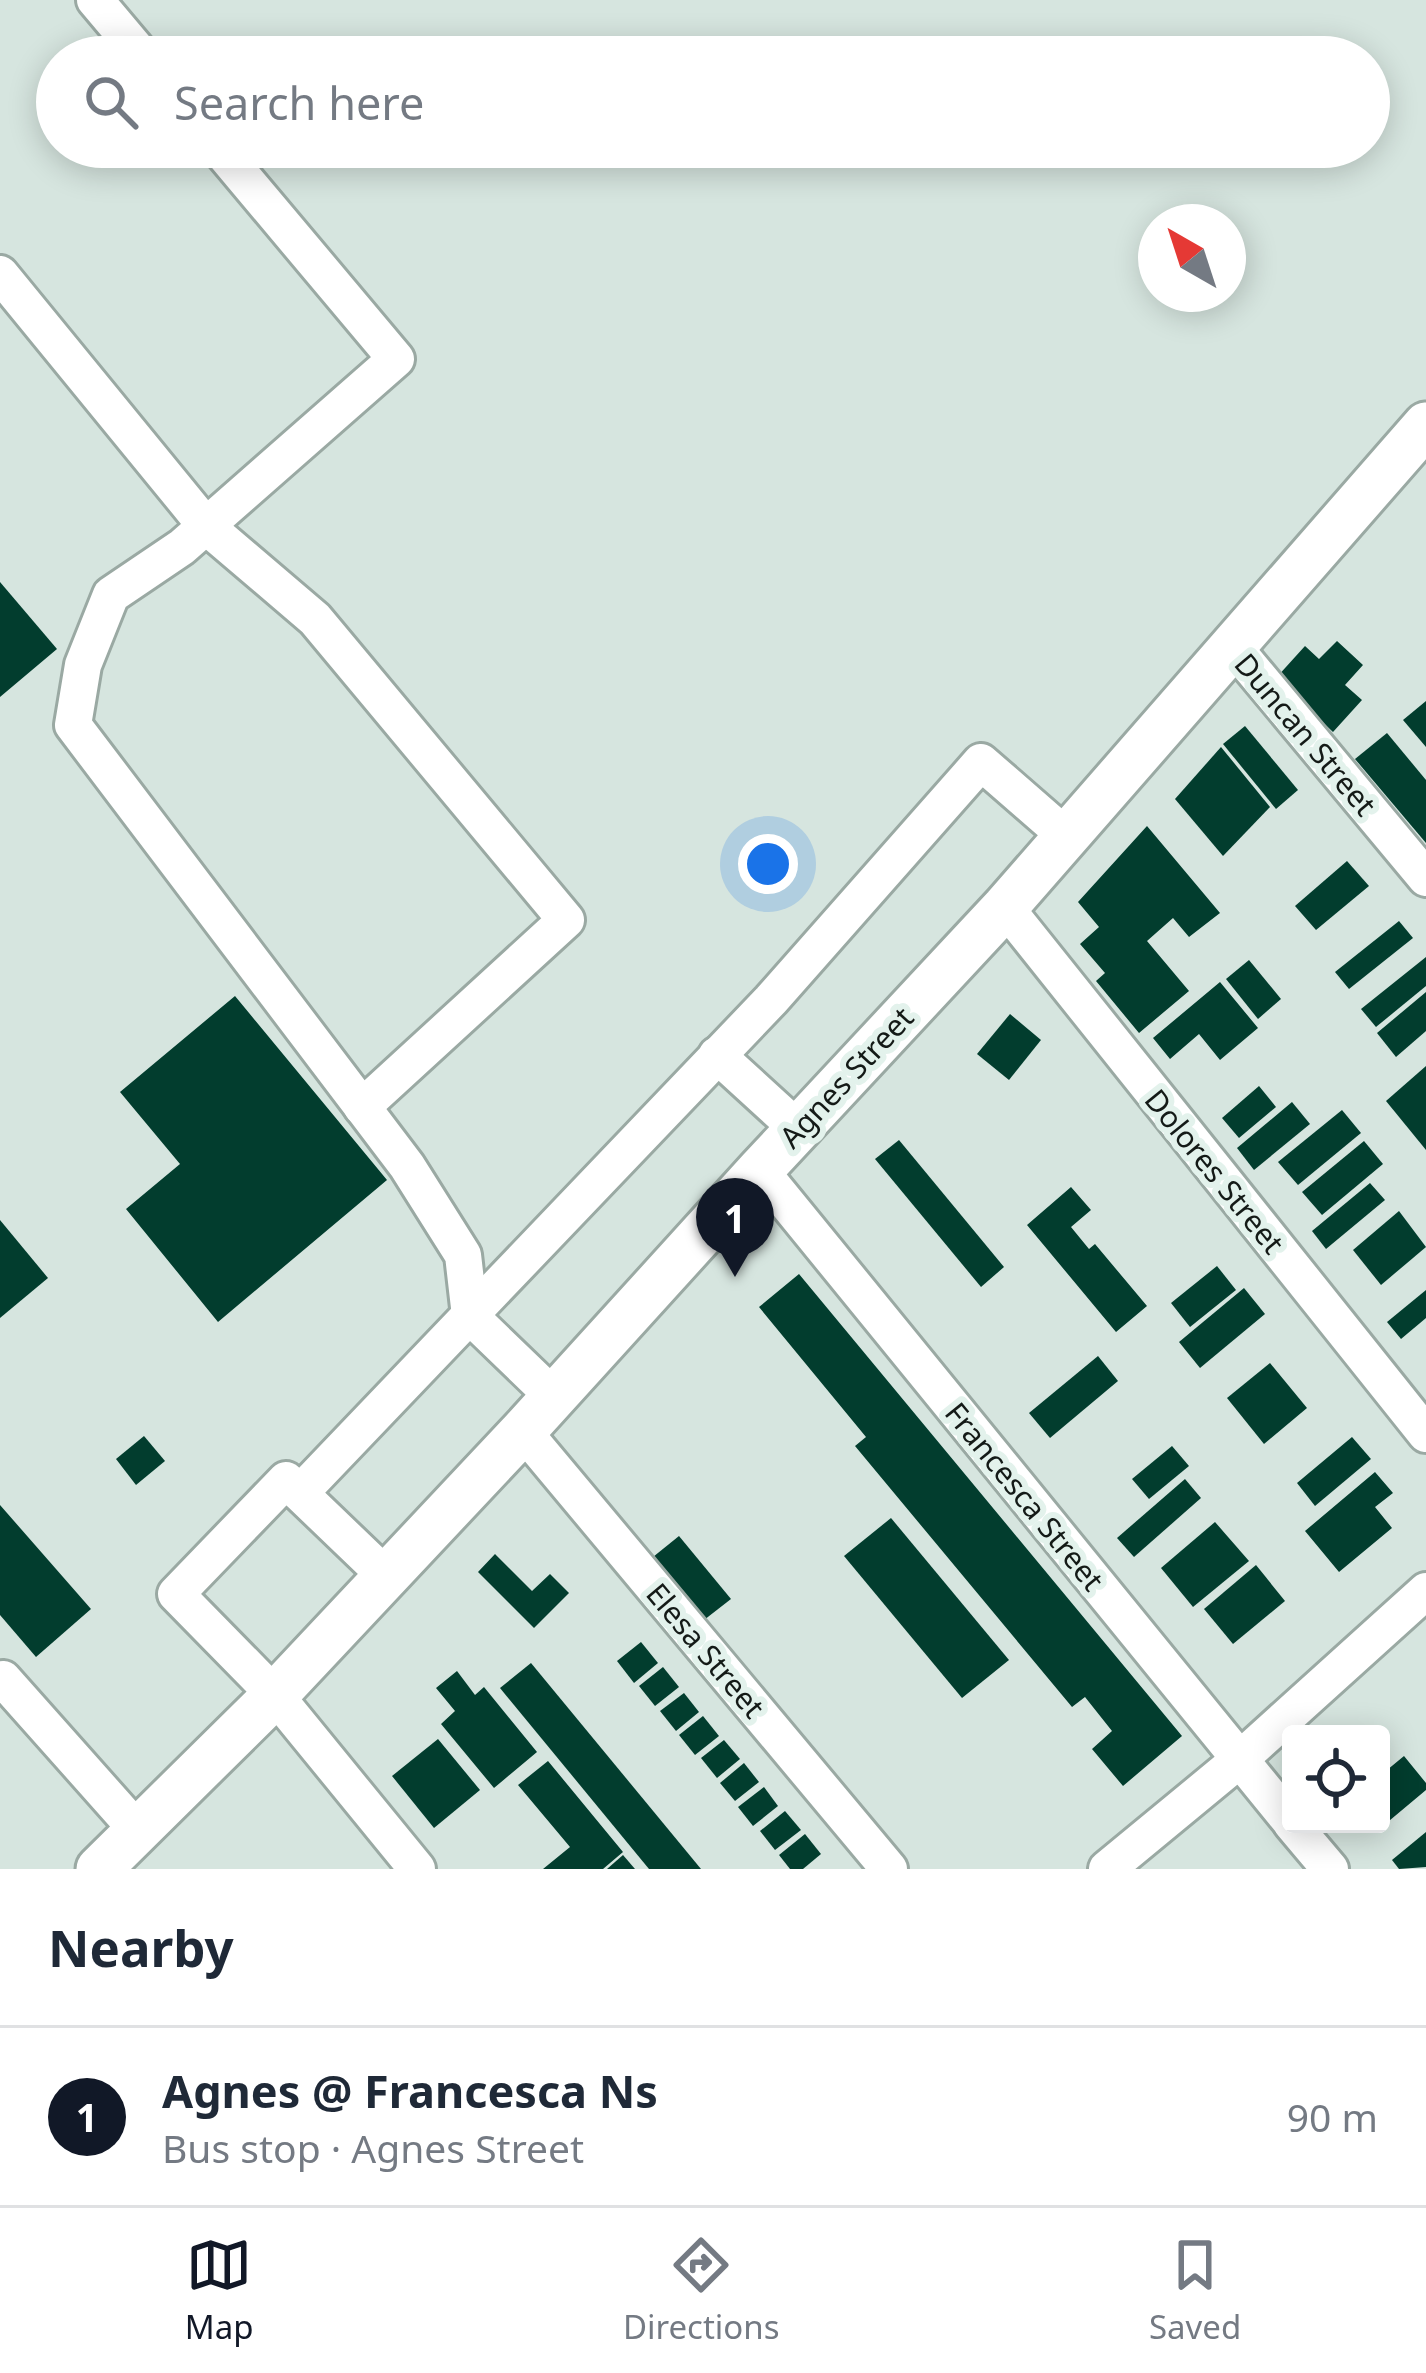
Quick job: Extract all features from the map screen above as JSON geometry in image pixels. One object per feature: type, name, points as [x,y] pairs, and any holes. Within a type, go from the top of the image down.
[{"type":"main road","name":"Agnes Street","points":[[99,1869],[275,1695],[1005,907],[1426,425]]},
{"type":"street","points":[[95,0],[125,36]]},
{"type":"street","points":[[236,168],[396,358],[182,547],[111,595],[83,665],[74,725],[407,1166],[463,1255],[470,1316],[554,1397]]},
{"type":"street","points":[[0,274],[206,526],[315,619],[566,920],[362,1107]]},
{"type":"street","name":"Duncan Street","points":[[1232,645],[1426,878]]},
{"type":"street","points":[[300,1493],[771,1000],[981,762],[1066,836]]},
{"type":"street","name":"Dolores Street","points":[[1005,907],[1426,1434]]},
{"type":"street","points":[[718,1055],[798,1129]]},
{"type":"street","name":"Francesca Street","points":[[760,1170],[1282,1811]]},
{"type":"street","name":"Elesa Street","points":[[523,1431],[889,1869]]},
{"type":"street","points":[[386,1576],[286,1480],[176,1594],[275,1695],[417,1869]]},
{"type":"street","points":[[1107,1869],[1240,1760],[1426,1592]]},
{"type":"street","points":[[3,1679],[139,1832]]},
{"type":"street","name":"Francesca Street","points":[[1300,1833],[1330,1869]]},
{"type":"building","points":[[0,582],[57,649],[0,697]]},
{"type":"building","points":[[1337,641],[1363,665],[1345,685],[1362,700],[1333,732],[1276,678],[1305,646],[1319,659]]},
{"type":"building","points":[[1426,701],[1426,747],[1403,720]]},
{"type":"building","points":[[1245,726],[1298,790],[1276,809],[1223,744]]},
{"type":"building","points":[[1387,733],[1426,780],[1426,843],[1355,759]]},
{"type":"building","points":[[1221,747],[1270,807],[1223,856],[1175,799]]},
{"type":"building","points":[[1147,826],[1220,913],[1189,937],[1173,918],[1147,941],[1189,991],[1139,1033],[1096,981],[1105,973],[1080,944],[1099,927],[1078,902]]},
{"type":"building","points":[[1347,861],[1369,886],[1316,930],[1295,906]]},
{"type":"building","points":[[1399,921],[1413,938],[1349,989],[1335,972]]},
{"type":"building","points":[[1426,957],[1426,986],[1376,1027],[1361,1009]]},
{"type":"building","points":[[1249,960],[1281,999],[1258,1019],[1226,979]]},
{"type":"building","points":[[1220,982],[1258,1028],[1220,1060],[1199,1034],[1170,1059],[1153,1038]]},
{"type":"building","points":[[1426,992],[1426,1031],[1396,1057],[1377,1033]]},
{"type":"building","points":[[235,996],[387,1180],[218,1322],[126,1209],[180,1164],[120,1092]]},
{"type":"building","points":[[1010,1014],[1041,1040],[1009,1080],[977,1054]]},
{"type":"building","points":[[1426,1066],[1426,1150],[1386,1101]]},
{"type":"building","points":[[1259,1086],[1276,1107],[1239,1138],[1222,1118]]},
{"type":"building","points":[[1292,1102],[1310,1124],[1254,1170],[1237,1148]]},
{"type":"building","points":[[1342,1110],[1361,1133],[1298,1185],[1278,1162]]},
{"type":"building","points":[[899,1140],[1004,1267],[981,1287],[875,1159]]},
{"type":"building","points":[[1364,1141],[1383,1164],[1322,1215],[1302,1192]]},
{"type":"building","points":[[1370,1183],[1385,1200],[1326,1249],[1312,1231]]},
{"type":"building","points":[[1071,1187],[1091,1210],[1071,1227],[1089,1249],[1095,1244],[1147,1306],[1116,1332],[1027,1225]]},
{"type":"building","points":[[1399,1211],[1426,1247],[1381,1285],[1353,1250]]},
{"type":"building","points":[[0,1220],[48,1278],[0,1318]]},
{"type":"building","points":[[1217,1266],[1236,1290],[1190,1327],[1171,1303]]},
{"type":"building","points":[[799,1274],[1182,1736],[1123,1786],[1092,1749],[1112,1731],[1085,1697],[1072,1707],[855,1446],[866,1437],[759,1307]]},
{"type":"building","points":[[1244,1288],[1265,1314],[1200,1368],[1179,1342]]},
{"type":"building","points":[[1426,1290],[1426,1318],[1401,1339],[1387,1322]]},
{"type":"building","points":[[1098,1356],[1118,1381],[1050,1438],[1029,1413]]},
{"type":"building","points":[[1270,1363],[1307,1408],[1264,1444],[1227,1398]]},
{"type":"building","points":[[144,1436],[165,1461],[136,1485],[116,1459]]},
{"type":"building","points":[[1352,1437],[1371,1459],[1315,1506],[1297,1483]]},
{"type":"building","points":[[1172,1446],[1189,1466],[1149,1499],[1132,1479]]},
{"type":"building","points":[[1375,1472],[1393,1493],[1375,1507],[1392,1528],[1339,1572],[1305,1531]]},
{"type":"building","points":[[1185,1479],[1201,1498],[1134,1557],[1117,1538]]},
{"type":"building","points":[[0,1505],[91,1609],[36,1657],[0,1615]]},
{"type":"building","points":[[891,1518],[1009,1660],[962,1698],[844,1556]]},
{"type":"building","points":[[1215,1522],[1249,1561],[1193,1607],[1161,1568]]},
{"type":"building","points":[[679,1536],[731,1599],[704,1620],[653,1557]]},
{"type":"building","points":[[495,1554],[532,1591],[550,1574],[569,1593],[534,1628],[478,1572]]},
{"type":"building","points":[[1256,1565],[1285,1601],[1233,1644],[1204,1609]]},
{"type":"building","points":[[641,1642],[658,1663],[634,1683],[617,1661]]},
{"type":"building","points":[[531,1663],[701,1869],[649,1869],[500,1688]]},
{"type":"building","points":[[663,1667],[679,1687],[655,1706],[639,1686]]},
{"type":"building","points":[[457,1671],[475,1695],[484,1687],[537,1752],[494,1788],[441,1724],[455,1711],[436,1688]]},
{"type":"building","points":[[684,1693],[699,1712],[676,1731],[660,1711]]},
{"type":"building","points":[[703,1716],[719,1736],[695,1755],[679,1735]]},
{"type":"building","points":[[438,1739],[480,1790],[434,1828],[392,1776]]},
{"type":"building","points":[[724,1740],[740,1759],[717,1778],[701,1758]]},
{"type":"building","points":[[1404,1756],[1426,1783],[1426,1790],[1390,1820],[1390,1768]]},
{"type":"building","points":[[548,1761],[623,1852],[603,1869],[543,1869],[570,1847],[518,1785]]},
{"type":"building","points":[[744,1763],[759,1782],[735,1801],[720,1783]]},
{"type":"building","points":[[764,1787],[778,1806],[753,1826],[738,1807]]},
{"type":"building","points":[[785,1811],[801,1830],[775,1850],[760,1831]]},
{"type":"building","points":[[1426,1832],[1426,1867],[1399,1869],[1392,1860]]},
{"type":"building","points":[[805,1834],[821,1854],[803,1869],[790,1869],[779,1855]]},
{"type":"building","points":[[623,1855],[635,1869],[607,1869]]},
{"type":"place","name":"Agnes @ Francesca Ns","points":[[735,1277]]}]
